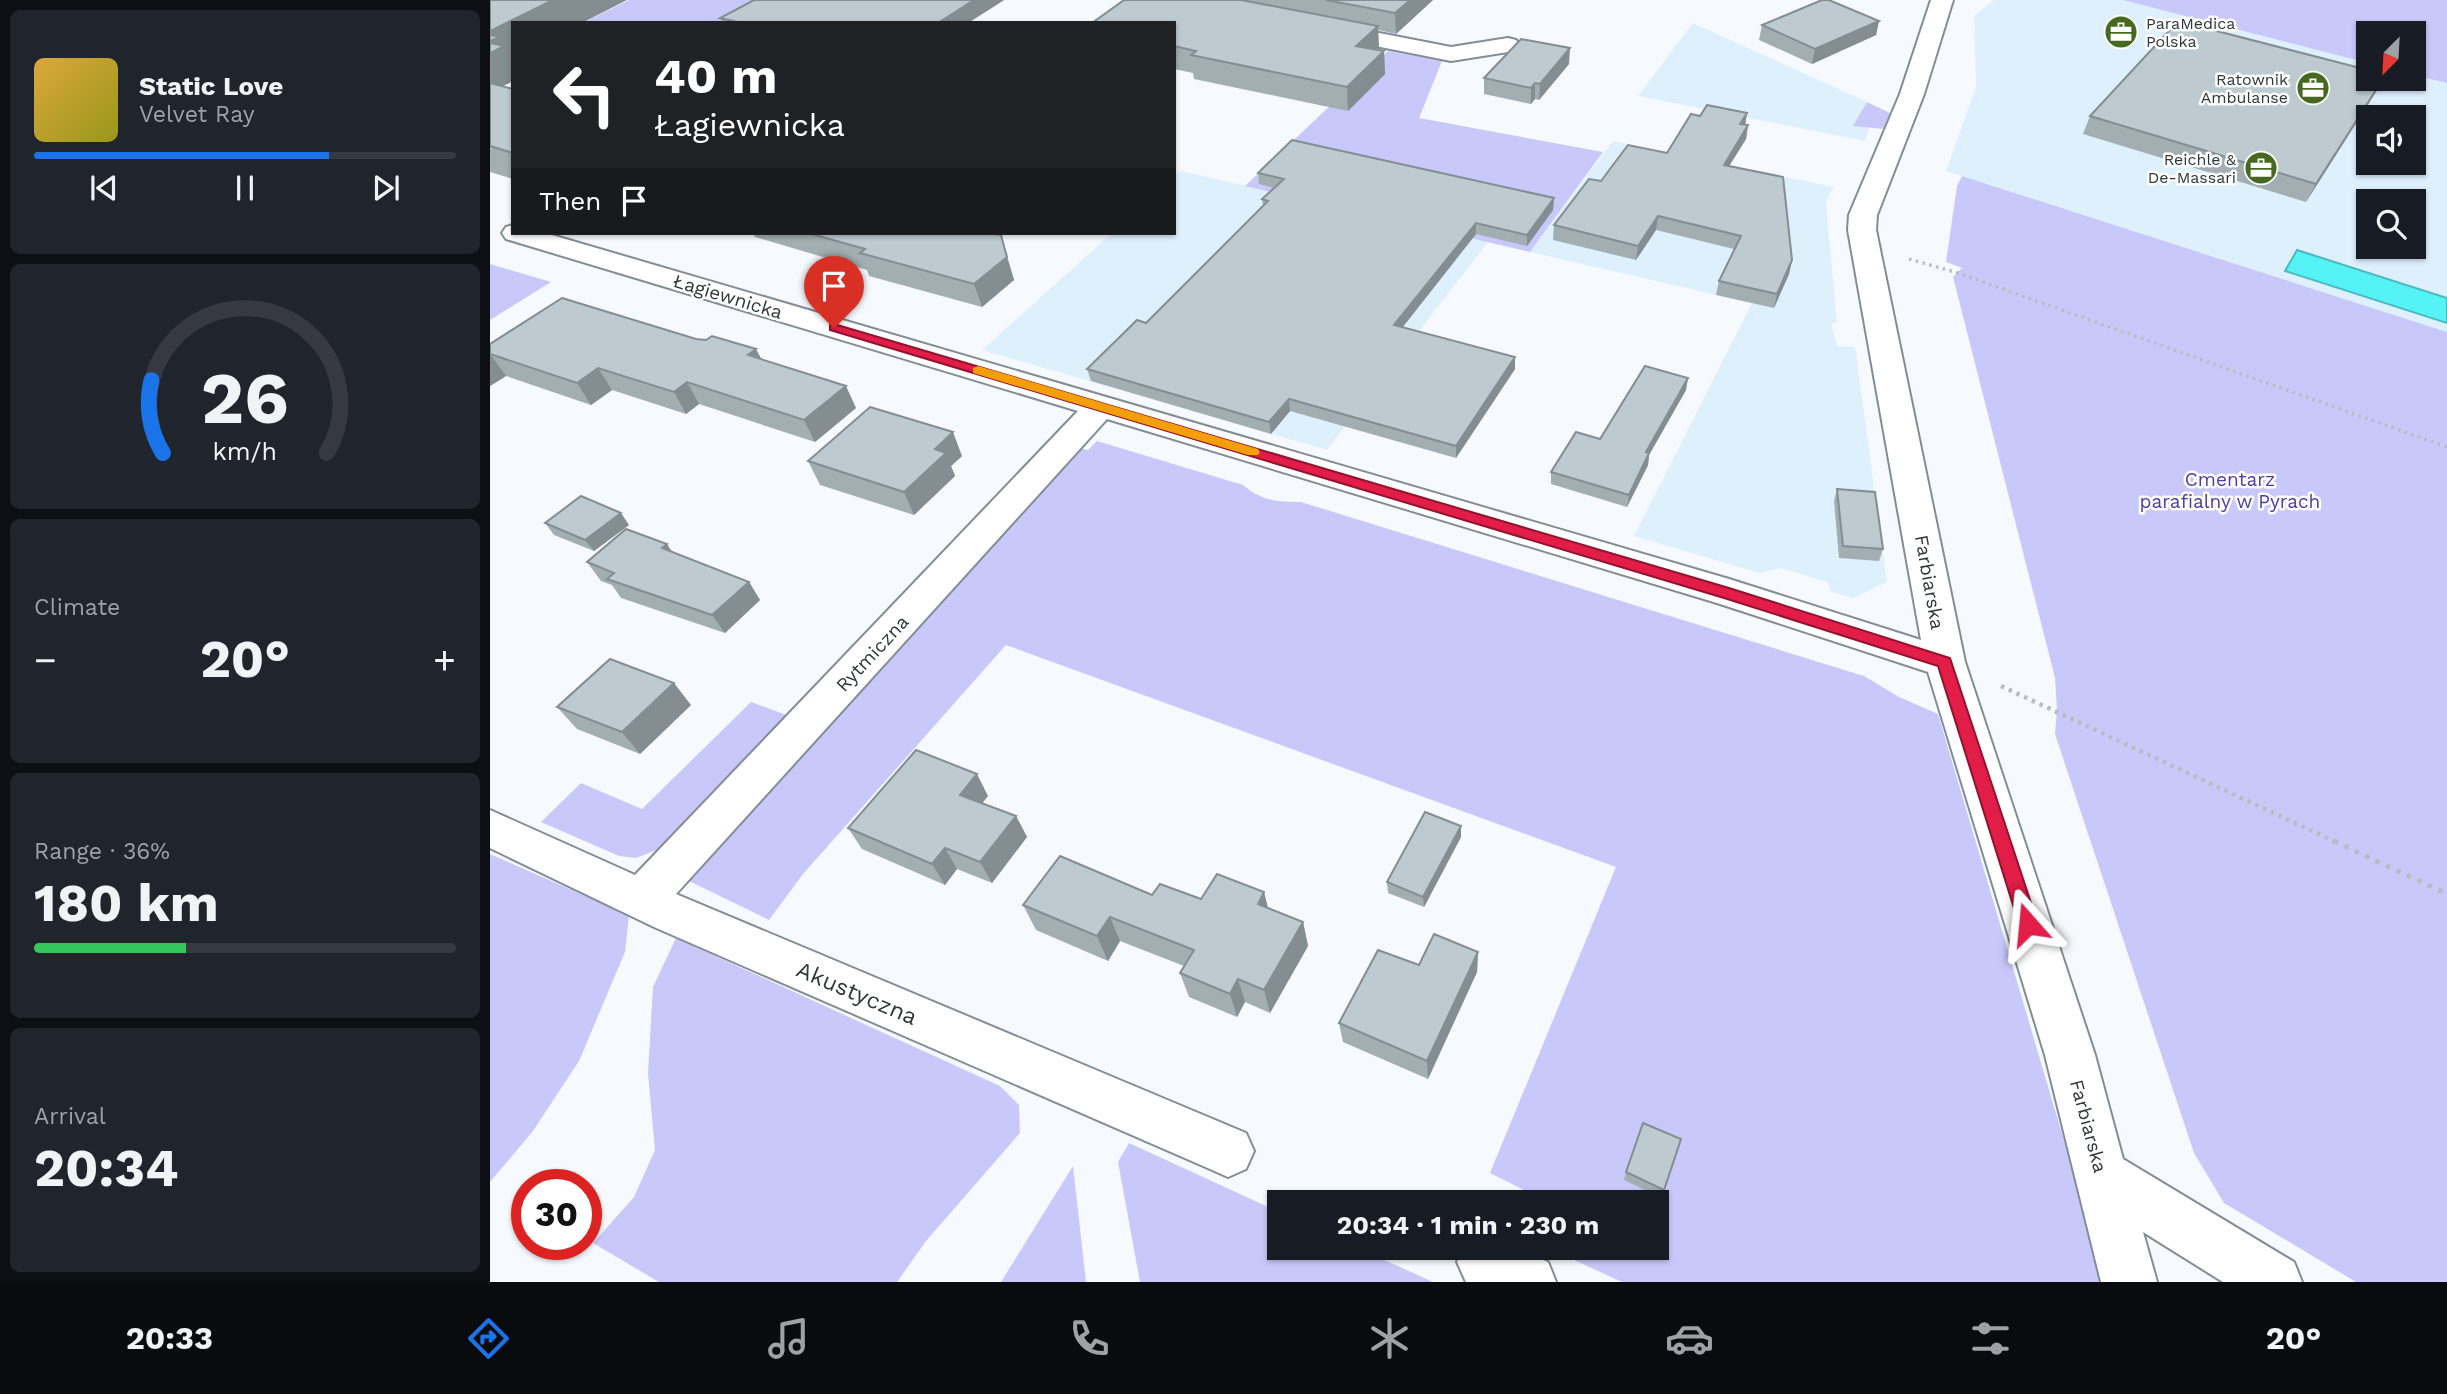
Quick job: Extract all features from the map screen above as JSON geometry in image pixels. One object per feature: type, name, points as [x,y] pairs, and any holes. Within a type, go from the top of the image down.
[{"type":"street","name":"Farbiarska","points":[[1942,0],[1912,94],[1863,215],[1863,230],[1945,662],[2070,1055],[2129,1282]]},
{"type":"street","points":[[1324,8],[1304,25],[1451,54],[1508,46]]},
{"type":"street","name":"Łagiewnicka","points":[[490,225],[511,231]]},
{"type":"street","name":"Łagiewnicka","points":[[524,235],[1716,589],[1945,662]]},
{"type":"street","name":"Rytmiczna","points":[[643,898],[1100,407]]},
{"type":"street","name":"Akustyczna","points":[[490,828],[670,913],[1227,1152]]},
{"type":"street","points":[[2102,1177],[2274,1282]]},
{"type":"path","points":[[1867,252],[1958,272],[2447,447]]},
{"type":"path","points":[[1945,662],[2057,710],[2447,894]]},
{"type":"shaded area","points":[[1994,0],[2123,0],[2356,60],[2356,91],[2426,91],[2426,78],[2447,83],[2447,332],[1946,171],[1976,87],[1974,16]]},
{"type":"shaded area","points":[[1693,23],[1867,102],[1854,125],[1869,128],[1865,141],[1638,96]]},
{"type":"shaded area","points":[[1613,141],[1833,187],[1826,202],[1837,323],[1831,323],[1837,346],[1855,347],[1887,582],[1854,598],[1831,592],[1827,582],[1781,568],[1759,573],[1634,536],[1752,303],[1530,252]]},
{"type":"shaded area","points":[[1181,171],[1488,242],[1327,450],[982,350],[1110,235],[1176,235],[1176,175]]},
{"type":"shaded area","points":[[2297,250],[2447,298],[2447,323],[2285,271]]},
{"type":"green space","points":[[629,0],[761,0],[724,21],[587,21]]},
{"type":"green space","points":[[2123,0],[2447,0],[2447,83],[2426,78],[2426,21],[2356,21],[2356,60]]},
{"type":"green space","points":[[1388,51],[1442,61],[1419,118],[1603,152],[1530,252],[1245,186]]},
{"type":"green space","points":[[1867,102],[1890,113],[1883,129],[1853,126]]},
{"type":"green space","name":"Cmentarz parafialny w Pyrach","points":[[1962,176],[2447,332],[2447,1282],[2356,1282],[2224,1203],[2194,1153],[2055,734],[2055,678],[1953,277],[1962,268],[1946,262],[1957,186]]},
{"type":"green space","points":[[490,264],[551,282],[490,320]]},
{"type":"green space","points":[[1097,441],[1243,485],[1270,499],[1301,502],[1864,676],[1899,697],[1938,714],[2081,1198],[2100,1282],[1622,1282],[1574,1260],[1669,1260],[1669,1190],[1524,1190],[1490,1173],[1616,867],[1006,645],[803,874],[769,920],[687,880],[1078,447],[1088,450]]},
{"type":"green space","points":[[751,702],[795,718],[677,842],[636,858],[619,856],[541,822],[581,783],[642,809]]},
{"type":"green space","points":[[490,854],[629,915],[625,952],[579,1061],[533,1131],[490,1182]]},
{"type":"green space","points":[[676,938],[1000,1086],[1019,1105],[1020,1133],[926,1241],[897,1282],[659,1282],[602,1248],[602,1233],[634,1197],[655,1150],[648,1073],[653,987]]},
{"type":"green space","points":[[1129,1143],[1267,1206],[1267,1260],[1384,1260],[1433,1282],[1140,1282],[1118,1162]]},
{"type":"green space","points":[[1073,1166],[1086,1282],[1001,1282]]},
{"type":"building","points":[[490,0],[553,0],[490,31]]},
{"type":"building","points":[[754,0],[974,0],[941,21],[733,21],[720,18]]},
{"type":"building","points":[[1124,0],[1241,0],[1378,26],[1356,46],[1384,51],[1347,87],[1191,55],[1196,51],[1176,46],[1176,21],[1095,21]]},
{"type":"building","points":[[1326,0],[1410,0],[1395,13]]},
{"type":"building","points":[[1822,0],[1829,0],[1879,21],[1815,49],[1762,25]]},
{"type":"building","points":[[2178,21],[2356,67],[2356,91],[2375,91],[2366,105],[2356,105],[2356,121],[2316,184],[2090,116]]},
{"type":"building","points":[[1521,39],[1570,48],[1540,84],[1535,83],[1531,88],[1484,78]]},
{"type":"building","points":[[490,43],[504,46],[490,53]]},
{"type":"building","points":[[490,83],[511,88],[511,152],[490,146]]},
{"type":"building","points":[[1707,105],[1747,113],[1740,124],[1748,125],[1724,165],[1783,177],[1792,260],[1777,294],[1719,281],[1741,236],[1658,216],[1638,246],[1554,225],[1589,179],[1601,181],[1628,145],[1667,153],[1691,114],[1700,116]]},
{"type":"building","points":[[1292,140],[1554,198],[1527,235],[1476,223],[1394,325],[1515,357],[1456,446],[1289,399],[1269,422],[1087,369],[1137,320],[1146,323],[1268,201],[1262,199],[1284,179],[1258,173]]},
{"type":"building","points":[[815,235],[1001,235],[1007,257],[974,284],[860,253],[865,249]]},
{"type":"building","points":[[562,298],[696,339],[706,340],[712,336],[756,349],[748,355],[846,386],[804,420],[687,382],[674,392],[598,368],[577,383],[490,354],[490,344]]},
{"type":"building","points":[[1645,366],[1688,378],[1646,452],[1649,453],[1629,495],[1551,472],[1576,432],[1600,439]]},
{"type":"building","points":[[870,407],[953,432],[935,449],[946,453],[904,492],[808,461]]},
{"type":"building","points":[[1837,489],[1875,492],[1883,549],[1843,546]]},
{"type":"building","points":[[581,496],[621,513],[585,540],[545,523]]},
{"type":"building","points":[[626,529],[667,544],[662,548],[749,582],[712,615],[607,579],[614,573],[587,562]]},
{"type":"building","points":[[610,659],[674,683],[622,732],[557,707]]},
{"type":"building","points":[[916,750],[977,774],[960,795],[1016,816],[980,862],[945,848],[932,864],[848,828]]},
{"type":"building","points":[[1425,812],[1461,826],[1423,897],[1387,882]]},
{"type":"building","points":[[1060,856],[1152,895],[1160,884],[1201,899],[1217,874],[1264,892],[1258,904],[1303,922],[1264,990],[1238,979],[1230,994],[1180,973],[1194,950],[1110,917],[1097,936],[1023,905]]},
{"type":"building","points":[[1434,934],[1478,952],[1427,1061],[1339,1023],[1378,950],[1419,965]]},
{"type":"building","points":[[1643,1123],[1681,1139],[1664,1190],[1626,1172]]},
{"type":"slow traffic","points":[[978,370],[1253,452]]},
{"type":"place","name":"ParaMedica Polska","points":[[2121,32]]},
{"type":"place","name":"Ratownik Ambulanse","points":[[2313,88]]},
{"type":"place","name":"Reichle & De-Massari","points":[[2261,168]]},
{"type":"route","points":[[834,328],[1729,593],[1945,662],[2028,924]]}]
